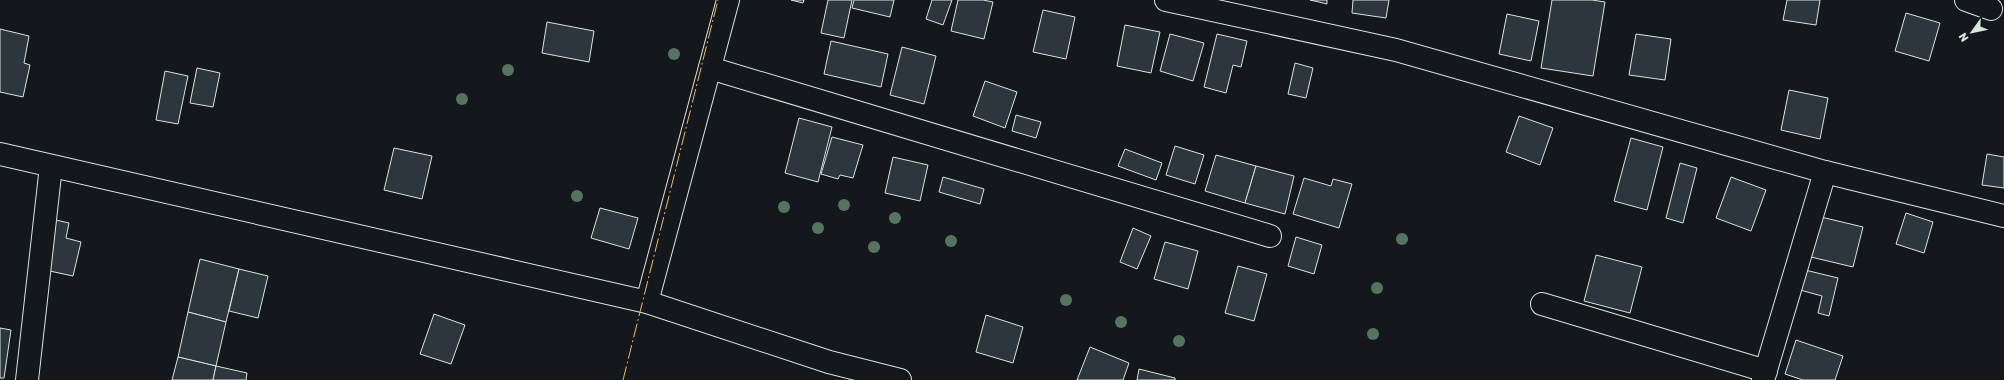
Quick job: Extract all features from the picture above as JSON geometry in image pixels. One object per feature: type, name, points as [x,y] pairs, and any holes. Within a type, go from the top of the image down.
[{"type":"street","points":[[647,302],[728,0]]},
{"type":"street","points":[[1166,0],[1396,50],[1825,172],[2004,216]]},
{"type":"street","points":[[1966,0],[1991,9]]},
{"type":"street","points":[[710,68],[1270,236]]},
{"type":"street","points":[[0,154],[647,302],[827,371],[900,380]]},
{"type":"street","points":[[27,380],[51,166]]},
{"type":"street","points":[[1542,304],[1765,376],[1825,172]]},
{"type":"building","points":[[791,0],[804,0],[803,3]]},
{"type":"building","points":[[828,0],[852,0],[844,38],[821,33]]},
{"type":"building","points":[[854,0],[894,0],[890,17],[852,8]]},
{"type":"building","points":[[932,0],[952,0],[943,25],[926,19]]},
{"type":"building","points":[[958,0],[983,0],[993,2],[984,39],[951,31]]},
{"type":"building","points":[[1310,0],[1327,0],[1327,4]]},
{"type":"building","points":[[1353,0],[1389,0],[1386,18],[1352,13]]},
{"type":"building","points":[[1552,0],[1592,0],[1605,2],[1593,76],[1541,68]]},
{"type":"building","points":[[1787,0],[1820,0],[1816,25],[1783,20]]},
{"type":"building","points":[[1043,10],[1075,17],[1066,59],[1033,52]]},
{"type":"building","points":[[1906,13],[1940,23],[1929,61],[1895,51]]},
{"type":"building","points":[[1507,14],[1539,21],[1531,61],[1499,54]]},
{"type":"building","points":[[547,22],[594,31],[589,62],[542,53]]},
{"type":"building","points":[[1125,25],[1160,32],[1151,73],[1117,66]]},
{"type":"building","points":[[0,29],[29,36],[24,63],[30,65],[23,97],[0,92]]},
{"type":"building","points":[[1170,34],[1204,43],[1193,81],[1160,71]]},
{"type":"building","points":[[1217,34],[1247,41],[1241,67],[1233,65],[1226,93],[1204,87]]},
{"type":"building","points":[[1636,34],[1671,39],[1665,80],[1629,75]]},
{"type":"building","points":[[831,41],[888,54],[881,87],[824,74]]},
{"type":"building","points":[[902,47],[936,56],[924,104],[890,95]]},
{"type":"building","points":[[1295,63],[1313,68],[1306,98],[1288,94]]},
{"type":"building","points":[[197,68],[220,73],[213,107],[190,103]]},
{"type":"building","points":[[165,71],[188,76],[178,124],[156,120]]},
{"type":"building","points":[[985,81],[1017,92],[1005,128],[973,116]]},
{"type":"building","points":[[1789,90],[1828,98],[1820,139],[1781,130]]},
{"type":"building","points":[[1016,115],[1041,122],[1036,138],[1012,131]]},
{"type":"building","points":[[1519,116],[1553,128],[1540,165],[1506,152]]},
{"type":"building","points":[[799,118],[832,127],[818,182],[785,173]]},
{"type":"building","points":[[832,137],[863,145],[853,178],[840,175],[838,179],[821,174]]},
{"type":"building","points":[[1631,138],[1663,147],[1647,210],[1614,201]]},
{"type":"building","points":[[1175,146],[1204,155],[1195,184],[1166,175]]},
{"type":"building","points":[[394,148],[432,156],[422,199],[384,190]]},
{"type":"building","points":[[1125,149],[1162,163],[1156,180],[1118,166]]},
{"type":"building","points":[[1987,154],[2004,157],[2004,188],[1982,185]]},
{"type":"building","points":[[1216,155],[1256,166],[1245,203],[1205,191]]},
{"type":"building","points":[[893,157],[928,165],[920,201],[885,193]]},
{"type":"building","points":[[1680,163],[1697,168],[1683,223],[1666,218]]},
{"type":"building","points":[[1256,166],[1294,176],[1285,214],[1245,203]]},
{"type":"building","points":[[943,177],[984,189],[980,204],[939,192]]},
{"type":"building","points":[[1731,177],[1766,190],[1751,231],[1716,218]]},
{"type":"building","points":[[1304,178],[1331,186],[1333,179],[1352,184],[1339,228],[1293,214]]},
{"type":"building","points":[[600,208],[638,218],[629,249],[591,238]]},
{"type":"building","points":[[1906,213],[1933,222],[1924,253],[1896,244]]},
{"type":"building","points":[[1821,217],[1863,227],[1853,267],[1811,257]]},
{"type":"building","points":[[56,220],[69,223],[66,238],[81,242],[73,276],[45,270]]},
{"type":"building","points":[[1133,228],[1151,236],[1137,269],[1120,262]]},
{"type":"building","points":[[1296,237],[1322,245],[1314,274],[1288,266]]},
{"type":"building","points":[[1165,242],[1198,251],[1188,289],[1154,279]]},
{"type":"building","points":[[1596,255],[1642,267],[1630,313],[1584,301]]},
{"type":"building","points":[[200,259],[239,269],[226,322],[188,312]]},
{"type":"building","points":[[1238,266],[1267,274],[1254,321],[1225,313]]},
{"type":"building","points":[[239,269],[268,276],[258,318],[229,311]]},
{"type":"building","points":[[1805,270],[1838,278],[1829,316],[1818,313],[1822,296],[1800,290]]},
{"type":"building","points":[[188,312],[226,322],[216,366],[178,357]]},
{"type":"building","points":[[434,314],[465,325],[451,364],[420,354]]},
{"type":"building","points":[[986,315],[1023,327],[1013,363],[976,352]]},
{"type":"building","points":[[0,328],[11,330],[4,378],[0,378]]},
{"type":"building","points":[[1796,340],[1843,356],[1835,380],[1803,380],[1785,374]]},
{"type":"building","points":[[1090,347],[1129,363],[1123,380],[1077,380]]},
{"type":"building","points":[[178,357],[216,366],[213,380],[172,380]]},
{"type":"building","points":[[216,366],[247,373],[246,380],[213,380]]},
{"type":"building","points":[[1139,369],[1175,378],[1175,380],[1137,380]]},
{"type":"power","points":[[623,380],[718,0]]}]
